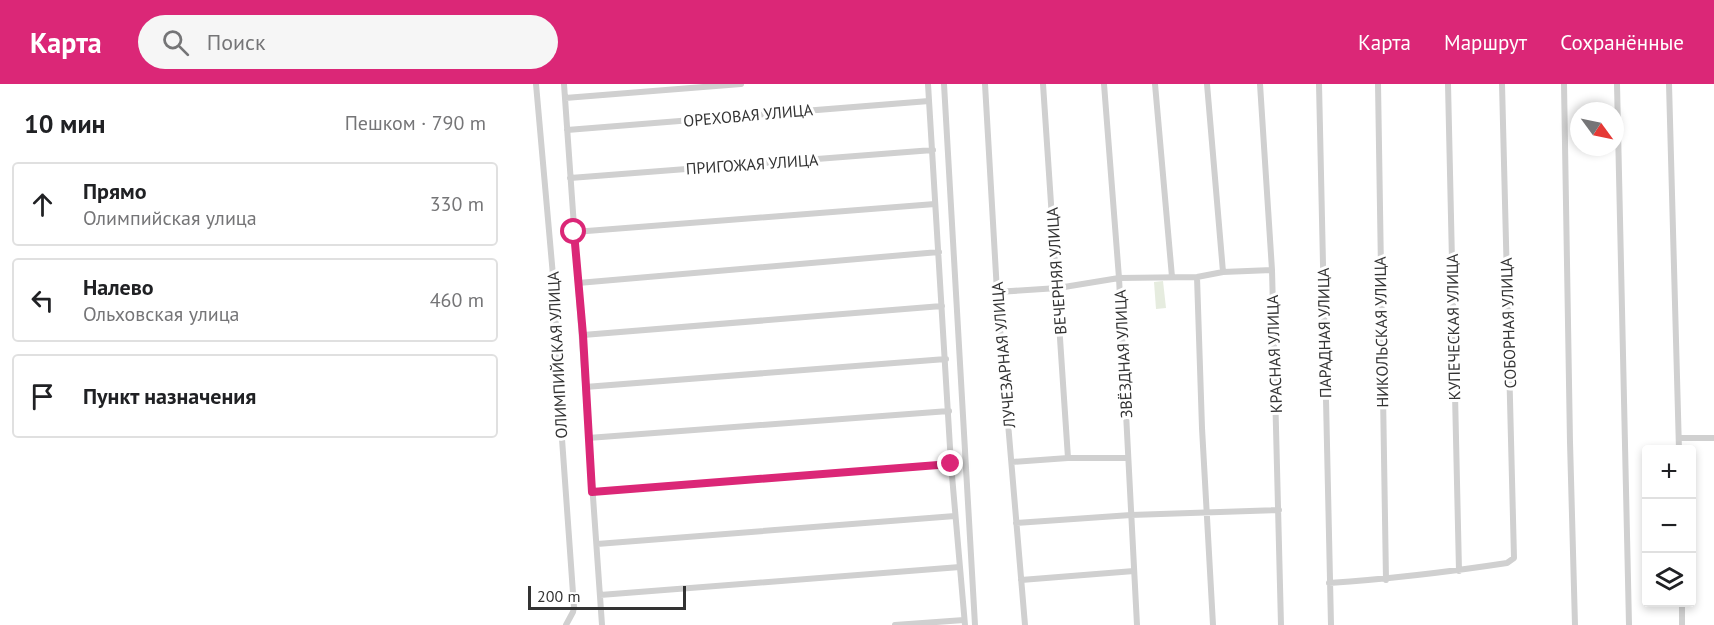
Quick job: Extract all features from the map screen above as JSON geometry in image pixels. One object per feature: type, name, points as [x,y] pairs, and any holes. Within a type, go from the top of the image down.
[{"type":"street","name":"ОЛИМПИЙСКАЯ УЛИЦА","points":[[536,84],[554,286],[574,607],[566,625]]},
{"type":"street","name":"ОЛИМПИЙСКАЯ УЛИЦА","points":[[564,84],[602,625]]},
{"type":"street","points":[[565,98],[741,84]]},
{"type":"street","points":[[895,625],[965,622],[951,464],[928,84]]},
{"type":"street","points":[[944,84],[975,625]]},
{"type":"street","name":"ЛУЧЕЗАРНАЯ УЛИЦА","points":[[985,84],[997,291],[1024,625]]},
{"type":"street","name":"ВЕЧЕРНЯЯ УЛИЦА","points":[[1043,84],[1068,458]]},
{"type":"street","name":"ЗВЁЗДНАЯ УЛИЦА","points":[[1104,84],[1119,278],[1137,625]]},
{"type":"street","points":[[1155,84],[1172,277]]},
{"type":"street","points":[[1207,84],[1223,272]]},
{"type":"street","name":"КРАСНАЯ УЛИЦА","points":[[1260,84],[1272,270],[1281,625]]},
{"type":"street","name":"ПАРАДНАЯ УЛИЦА","points":[[1319,84],[1331,625]]},
{"type":"street","name":"НИКОЛЬСКАЯ УЛИЦА","points":[[1378,84],[1386,580]]},
{"type":"street","name":"КУПЕЧЕСКАЯ УЛИЦА","points":[[1448,84],[1460,571]]},
{"type":"street","name":"СОБОРНАЯ УЛИЦА","points":[[1460,571],[1512,561],[1514,556],[1502,84]]},
{"type":"street","points":[[1563,84],[1575,625]]},
{"type":"street","points":[[1617,84],[1629,625]]},
{"type":"street","points":[[1669,84],[1679,445]]},
{"type":"street","name":"ОРЕХОВАЯ УЛИЦА","points":[[567,130],[928,101]]},
{"type":"street","name":"ПРИГОЖАЯ УЛИЦА","points":[[570,178],[933,150]]},
{"type":"street","points":[[574,232],[935,204]]},
{"type":"street","points":[[578,283],[939,252]]},
{"type":"street","points":[[997,291],[1058,288],[1119,278],[1197,277],[1223,272],[1272,270]]},
{"type":"street","points":[[1197,277],[1206,512],[1213,625]]},
{"type":"street","points":[[583,335],[942,306]]},
{"type":"street","points":[[585,387],[946,359]]},
{"type":"street","points":[[588,438],[949,411]]},
{"type":"street","points":[[1679,438],[1714,438]]},
{"type":"street","points":[[1012,462],[1068,458],[1127,458]]},
{"type":"street","points":[[592,492],[951,464]]},
{"type":"street","points":[[1016,523],[1131,515],[1279,510]]},
{"type":"street","points":[[597,544],[955,516]]},
{"type":"street","points":[[600,595],[960,567]]},
{"type":"street","points":[[1021,580],[1134,571]]},
{"type":"street","points":[[1329,583],[1386,580],[1460,571]]},
{"type":"street","points":[[1682,607],[1682,625]]},
{"type":"shaded area","points":[[1163,281],[1166,308],[1156,309],[1154,282]]},
{"type":"route","points":[[574,232],[583,335],[592,492],[951,464]]}]
